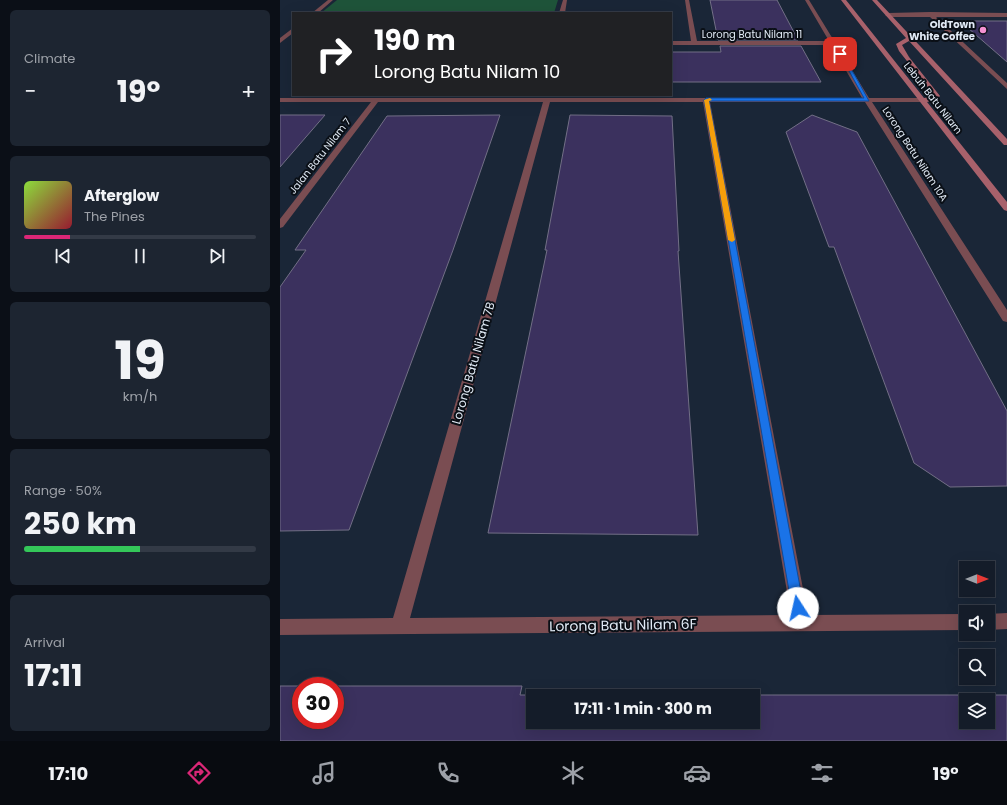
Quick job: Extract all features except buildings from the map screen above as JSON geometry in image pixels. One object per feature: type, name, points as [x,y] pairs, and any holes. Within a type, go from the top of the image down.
[{"type":"main road","name":"Lebuh Batu Nilam","points":[[843,0],[1007,208]]},
{"type":"main road","name":"Lebuh Batu Nilam","points":[[874,0],[908,39],[969,101],[1007,143]]},
{"type":"main road","points":[[908,39],[899,44],[902,52],[932,87],[937,96],[934,99],[921,100]]},
{"type":"street","points":[[316,12],[331,0]]},
{"type":"street","points":[[562,12],[566,0]]},
{"type":"street","points":[[687,0],[694,43]]},
{"type":"street","name":"Lorong Batu Nilam 10A","points":[[807,0],[867,100],[1007,318]]},
{"type":"street","points":[[930,14],[1007,87]]},
{"type":"street","points":[[888,15],[1007,15]]},
{"type":"street","points":[[282,43],[292,31]]},
{"type":"street","name":"Lorong Batu Nilam 11","points":[[672,43],[834,43]]},
{"type":"street","points":[[280,100],[921,100]]},
{"type":"street","name":"Jalan Batu Nilam 7","points":[[280,225],[376,100]]},
{"type":"street","name":"Lorong Batu Nilam 7B","points":[[399,626],[547,100]]},
{"type":"street","points":[[706,100],[801,623]]},
{"type":"street","name":"Lorong Batu Nilam 6F","points":[[280,627],[959,622]]},
{"type":"street","points":[[995,622],[1007,622]]},
{"type":"green space","points":[[337,0],[558,0],[554,12],[322,12]]},
{"type":"slow traffic","points":[[710,100],[706,100],[732,240]]},
{"type":"place","name":"OldTown White Coffee","points":[[983,30]]},
{"type":"route","points":[[798,608],[706,100],[867,100],[840,54]]}]
